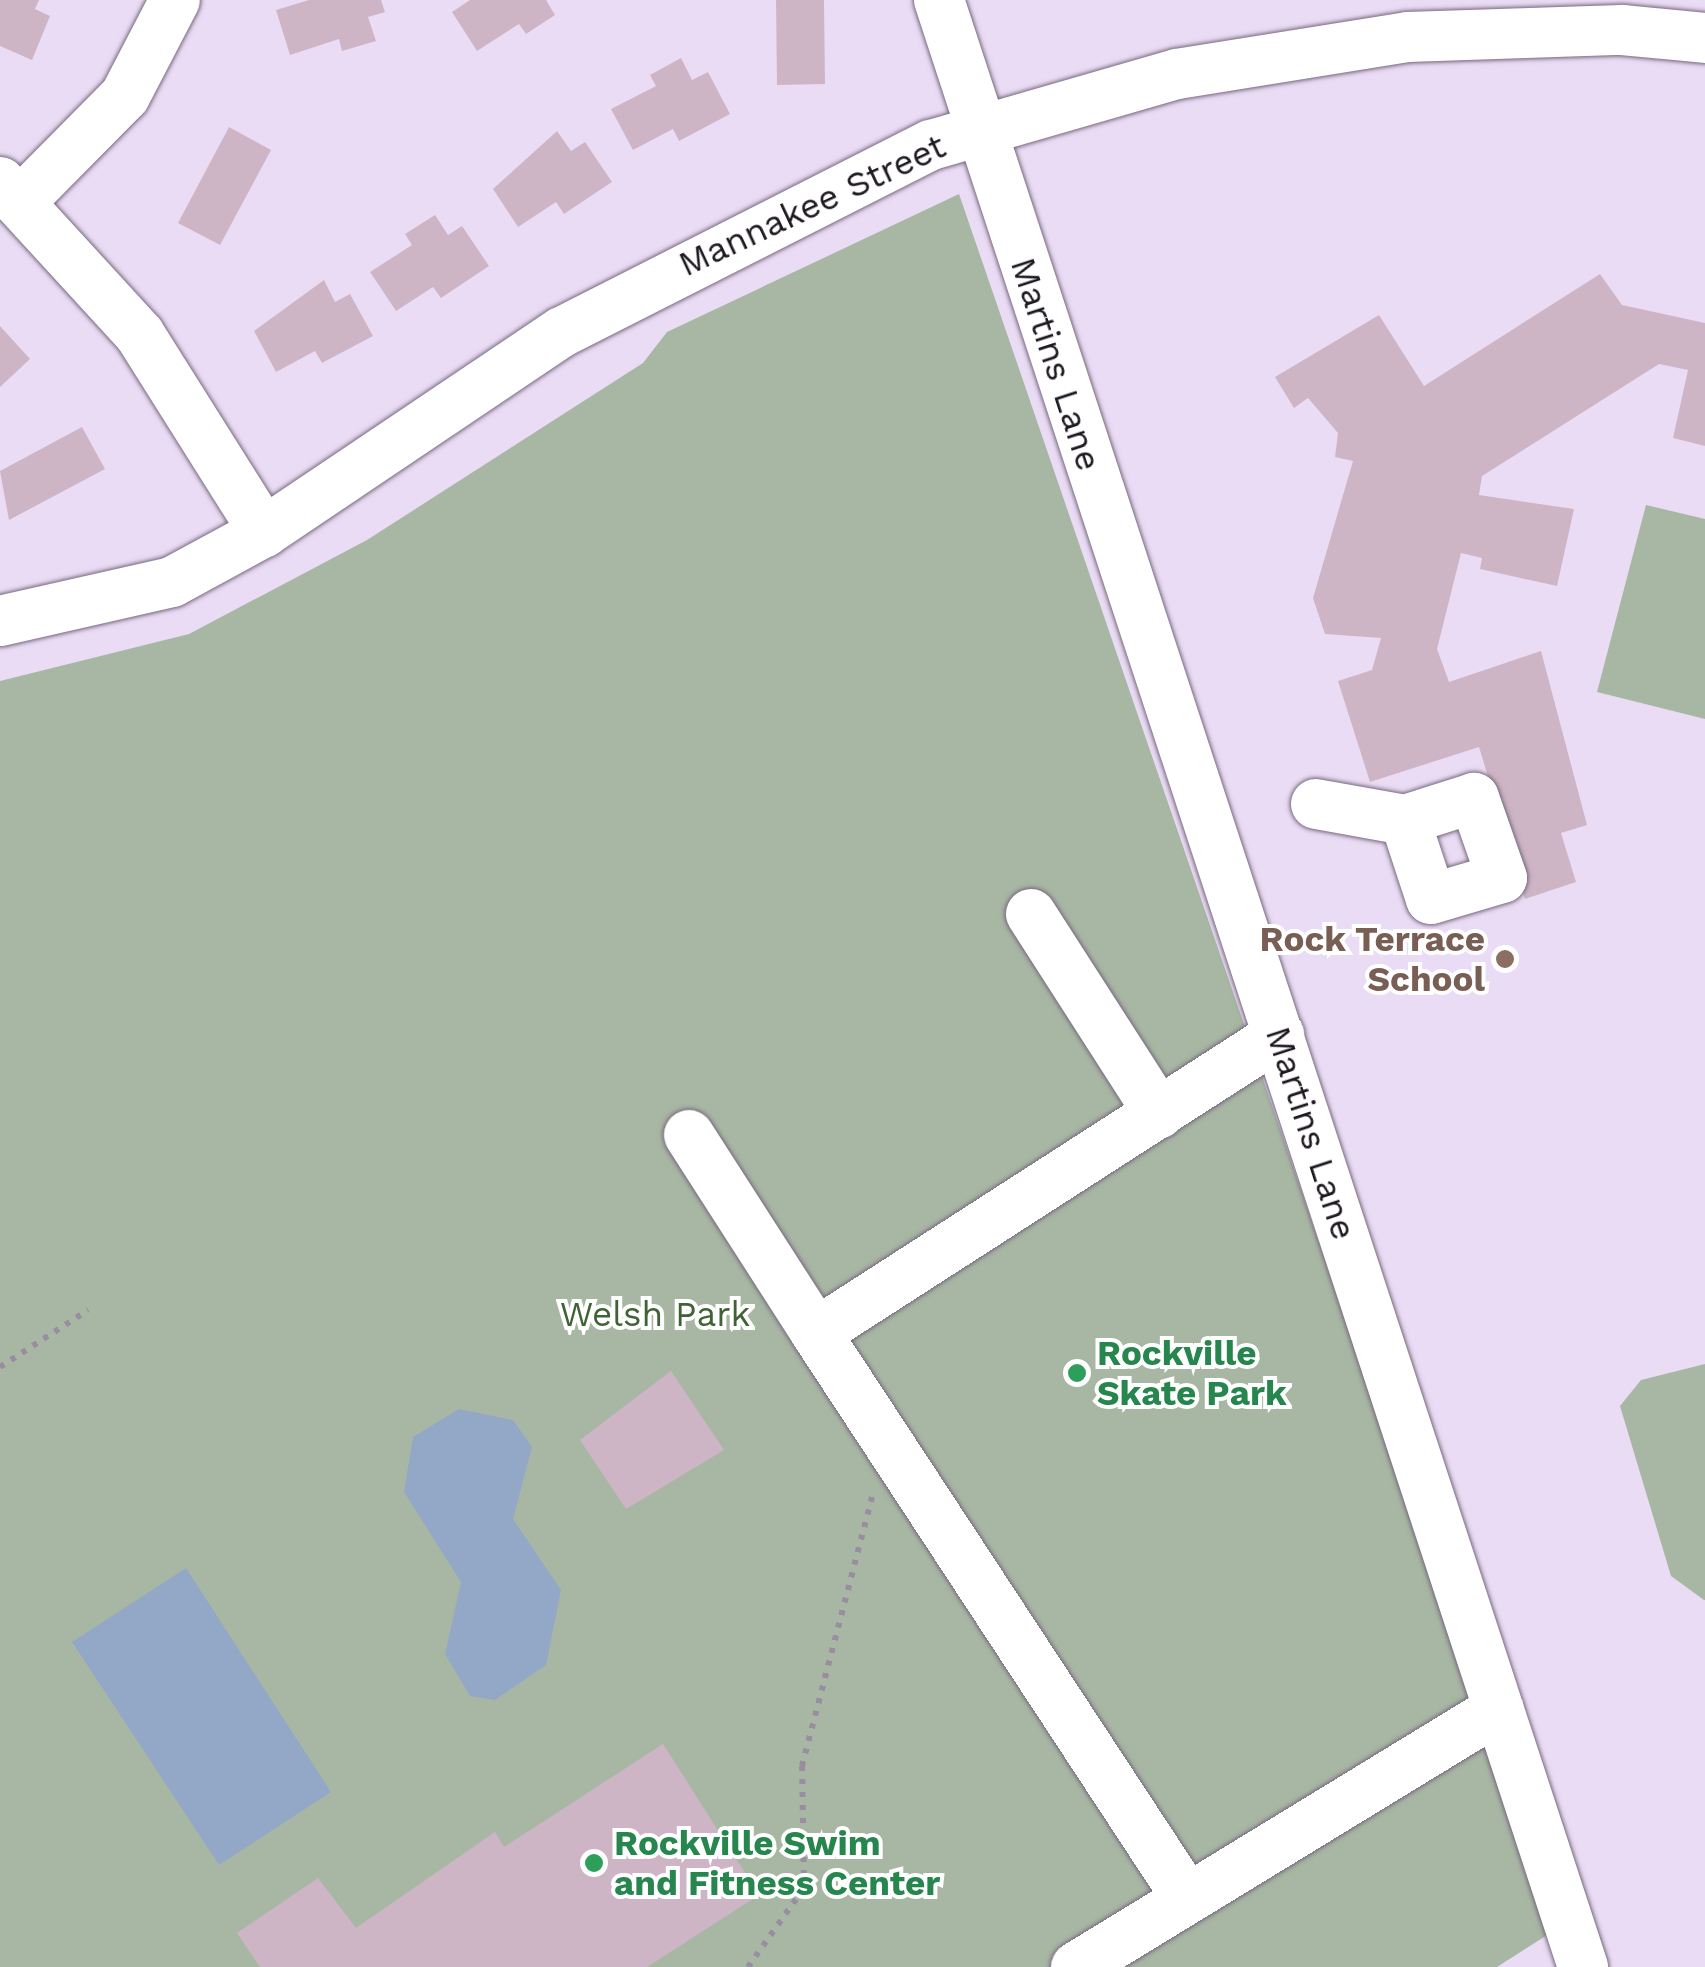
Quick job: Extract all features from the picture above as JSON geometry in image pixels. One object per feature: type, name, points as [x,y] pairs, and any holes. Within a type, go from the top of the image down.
[{"type":"street","points":[[175,0],[125,96],[11,191],[140,335],[264,532]]},
{"type":"street","name":"Martins Lane","points":[[939,0],[1582,1967]]},
{"type":"street","name":"Mannakee Street","points":[[0,621],[172,582],[264,532],[562,332],[673,269],[980,129],[1177,74],[1407,38],[1622,30],[1705,38]]},
{"type":"street","points":[[1316,804],[1404,820]]},
{"type":"street","points":[[1031,914],[1159,1113]]},
{"type":"street","points":[[816,1333],[1279,1035]]},
{"type":"street","points":[[689,1135],[1187,1898]]},
{"type":"street","points":[[1076,1967],[1498,1709]]},
{"type":"path","points":[[0,1367],[88,1310]]},
{"type":"path","points":[[748,1967],[804,1888],[802,1766],[885,1439]]},
{"type":"green space","name":"Welsh Park","points":[[959,194],[1555,1930],[1497,1967],[0,1967],[0,681],[189,634],[367,540],[643,363],[667,332]]},
{"type":"green space","points":[[1646,505],[1705,519],[1705,719],[1597,692]]},
{"type":"green space","points":[[1705,1364],[1704,1600],[1671,1576],[1620,1406],[1641,1380]]},
{"type":"water","points":[[459,1409],[513,1420],[532,1447],[513,1519],[561,1590],[546,1665],[495,1700],[470,1696],[445,1654],[461,1582],[404,1492],[413,1437]]},
{"type":"water","points":[[186,1568],[331,1792],[219,1865],[72,1642]]},
{"type":"building","points":[[0,0],[39,0],[35,9],[50,16],[32,60],[0,46]]},
{"type":"building","points":[[309,0],[381,0],[385,12],[368,17],[376,41],[342,51],[339,39],[290,55],[276,10]]},
{"type":"building","points":[[470,0],[546,0],[555,15],[526,34],[519,24],[477,51],[452,12]]},
{"type":"building","points":[[776,0],[824,0],[825,84],[777,85]]},
{"type":"building","points":[[681,58],[692,80],[708,72],[730,114],[679,141],[673,129],[633,150],[611,109],[656,86],[650,75]]},
{"type":"building","points":[[229,127],[271,150],[220,245],[178,223]]},
{"type":"building","points":[[557,131],[571,151],[585,142],[612,182],[564,214],[556,202],[518,227],[493,189]]},
{"type":"building","points":[[435,215],[448,235],[462,226],[489,266],[441,298],[433,287],[396,311],[370,272],[412,245],[405,234]]},
{"type":"building","points":[[1600,274],[1622,305],[1705,323],[1705,446],[1673,438],[1688,370],[1659,364],[1482,476],[1479,495],[1574,509],[1557,586],[1480,569],[1482,558],[1461,553],[1437,649],[1449,682],[1541,651],[1587,825],[1561,833],[1576,882],[1525,899],[1479,747],[1370,782],[1338,681],[1372,670],[1381,638],[1325,634],[1313,598],[1353,461],[1335,457],[1338,433],[1308,398],[1294,408],[1275,377],[1379,315],[1424,386]]},
{"type":"building","points":[[324,280],[335,302],[350,294],[373,336],[322,363],[315,351],[276,372],[254,331]]},
{"type":"building","points":[[0,326],[30,359],[0,387]]},
{"type":"building","points":[[82,427],[105,469],[9,520],[0,471]]},
{"type":"building","points":[[671,1371],[724,1450],[626,1509],[580,1440]]},
{"type":"building","name":"Rockville Swim and Fitness Center","points":[[663,1744],[759,1895],[647,1967],[260,1967],[237,1933],[318,1878],[356,1928],[495,1832],[504,1847]]},
{"type":"place","name":"Rock Terrace School","points":[[1505,959]]},
{"type":"place","name":"Rockville Skate Park","points":[[1077,1373]]},
{"type":"place","name":"Rockville Swim and Fitness Center","points":[[594,1863]]}]
